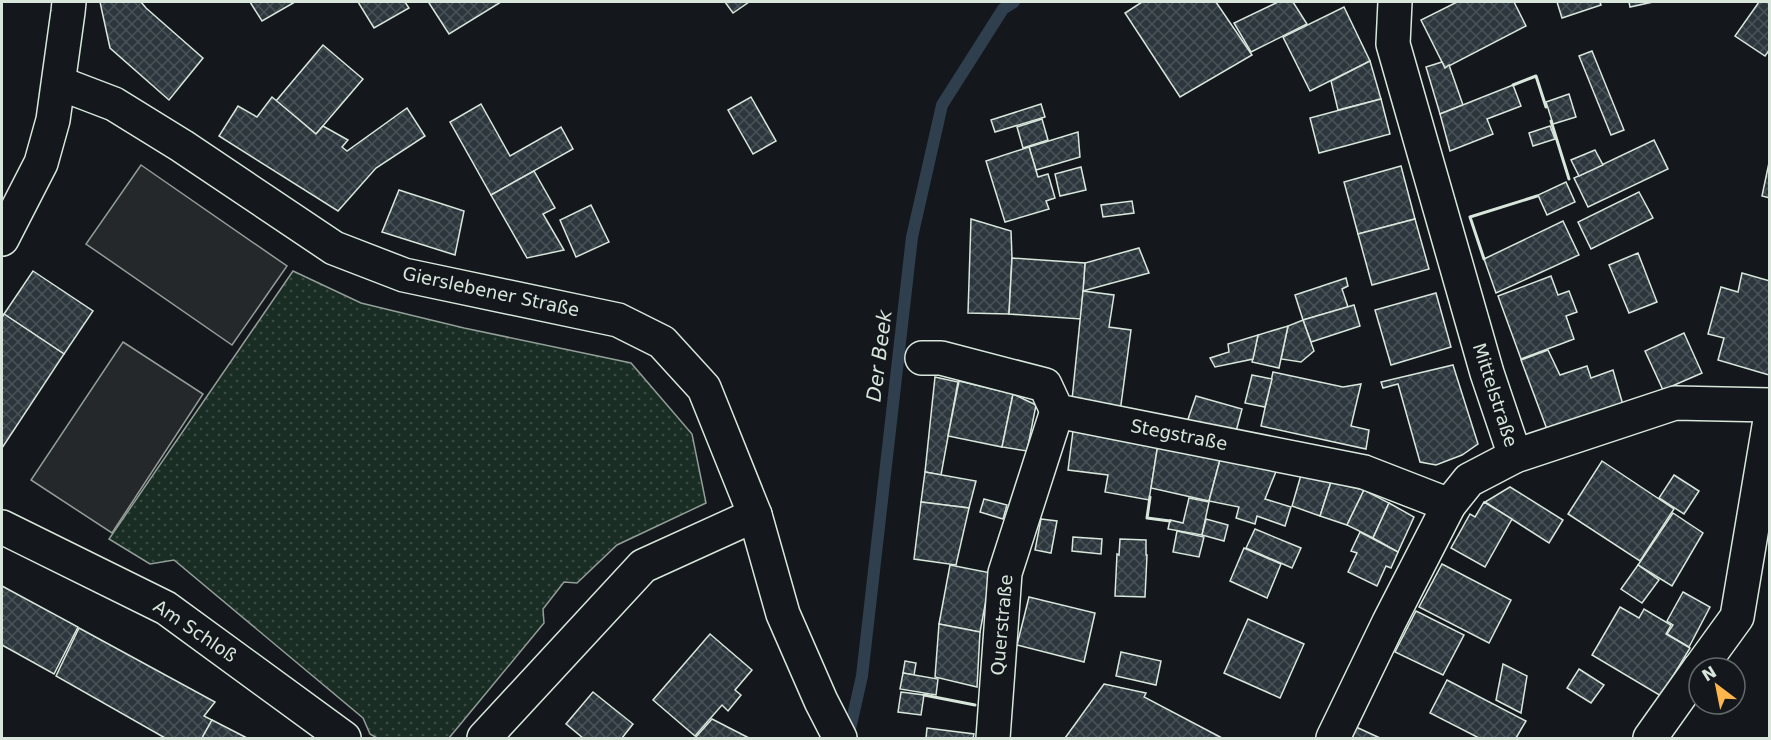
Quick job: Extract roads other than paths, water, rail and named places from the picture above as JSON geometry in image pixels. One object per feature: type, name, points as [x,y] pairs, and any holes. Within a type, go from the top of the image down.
[{"type":"street","points":[[2,239],[41,163],[53,120],[69,2]]},
{"type":"street","name":"Mittelstraße","points":[[1333,738],[1449,505],[1469,480],[1515,456],[1487,373],[1393,44],[1395,2]]},
{"type":"street","name":"Gierslebener Straße","points":[[59,82],[114,104],[182,146],[334,248],[404,275],[618,320],[662,342],[704,388],[755,515],[783,614],[833,725]]},
{"type":"street","points":[[922,358],[941,358],[1045,386],[1057,411]]},
{"type":"street","points":[[1515,456],[1675,403],[1770,405]]},
{"type":"street","name":"Stegstraße","points":[[1057,411],[1364,472],[1449,505]]},
{"type":"street","name":"Querstraße","points":[[993,738],[1005,573],[1057,411]]},
{"type":"street","points":[[1709,656],[1737,616],[1770,420]]},
{"type":"street","points":[[484,738],[643,566],[755,515]]},
{"type":"street","name":"Am Schloß","points":[[2,527],[166,608],[344,738]]},
{"type":"street","points":[[1650,738],[1687,687]]},
{"type":"waterway","name":"Der Beek","points":[[848,738],[862,676],[912,237],[942,105],[1003,9],[1014,2]]}]
